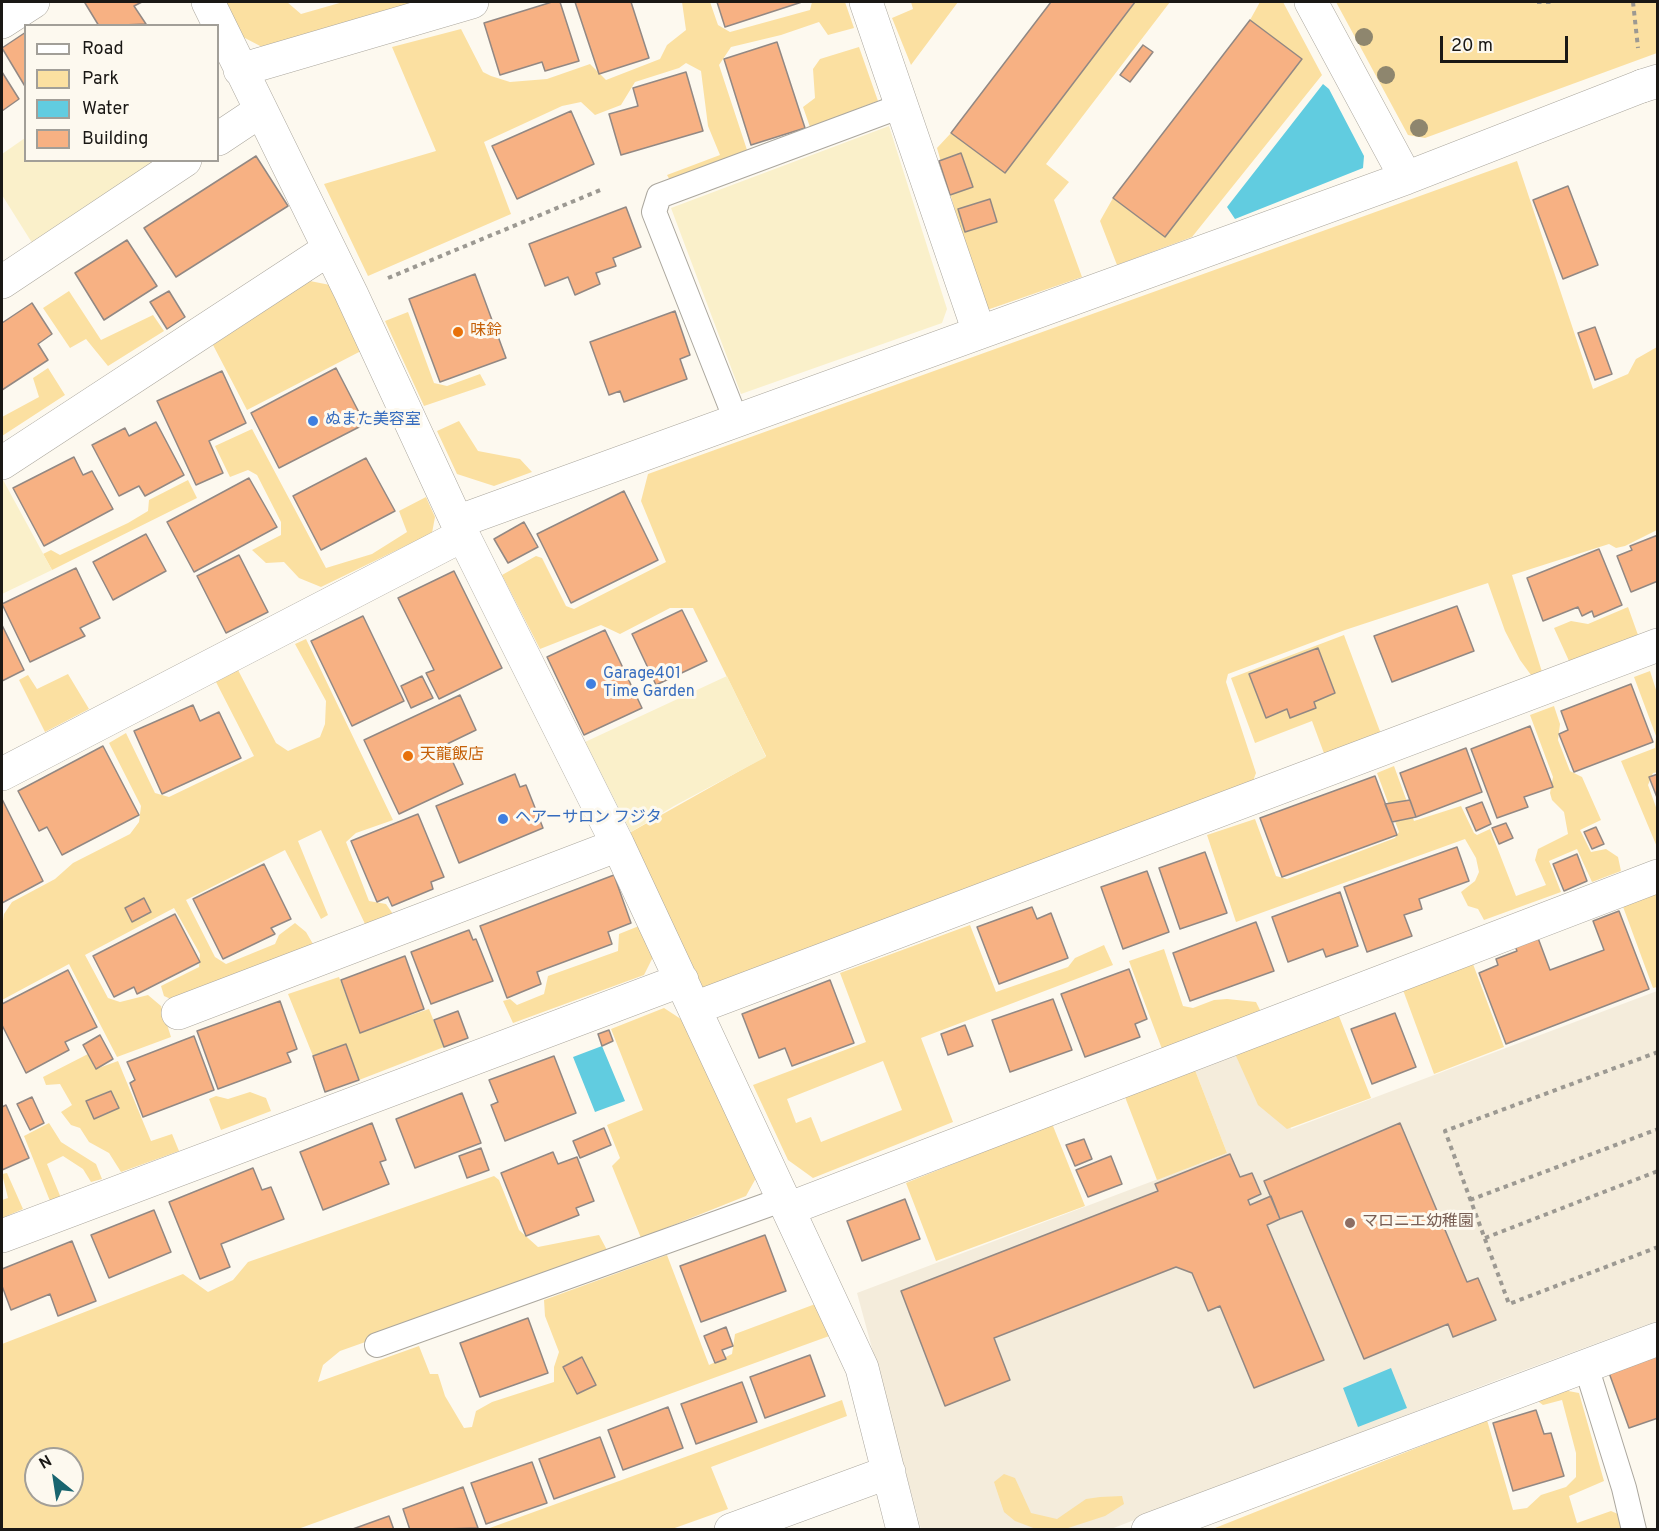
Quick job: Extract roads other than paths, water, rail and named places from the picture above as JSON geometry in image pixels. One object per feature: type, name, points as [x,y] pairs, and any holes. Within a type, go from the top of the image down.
[{"type":"street","points":[[2,22],[33,2]]},
{"type":"street","points":[[208,2],[218,24]]},
{"type":"street","points":[[240,70],[472,2]]},
{"type":"street","points":[[866,2],[979,332]]},
{"type":"street","points":[[1311,2],[1406,178]]},
{"type":"street","points":[[219,25],[351,293],[460,529],[618,845],[862,1368],[903,1530]]},
{"type":"street","points":[[2,774],[460,529],[736,420],[1406,178],[1650,83]]},
{"type":"street","points":[[219,138],[260,111]]},
{"type":"street","points":[[2,282],[182,162]]},
{"type":"street","points":[[2,463],[329,249]]},
{"type":"street","points":[[2,1236],[689,994],[1658,645]]},
{"type":"street","points":[[178,1013],[618,845]]},
{"type":"street","points":[[786,1204],[1658,876]]},
{"type":"street","points":[[1148,1530],[1658,1339]]},
{"type":"street","points":[[731,1530],[889,1472]]},
{"type":"lane","points":[[736,420],[654,212],[659,196],[901,106]]},
{"type":"lane","points":[[377,1345],[786,1204]]},
{"type":"lane","points":[[1586,1366],[1624,1488],[1634,1530]]},
{"type":"water","points":[[1323,84],[1329,89],[1364,156],[1363,168],[1235,219],[1227,207]]},
{"type":"water","points":[[602,1046],[625,1101],[595,1112],[573,1057]]},
{"type":"water","points":[[1391,1368],[1407,1408],[1358,1427],[1343,1388]]},
{"type":"place","name":"味鈴","points":[[458,332]]},
{"type":"place","name":"ぬまた美容室","points":[[313,421]]},
{"type":"place","name":"Garage401 Time Garden","points":[[591,684]]},
{"type":"place","name":"天龍飯店","points":[[408,756]]},
{"type":"place","name":"ヘアーサロン フジタ","points":[[503,819]]},
{"type":"place","name":"マロニエ幼稚園","points":[[1350,1223]]}]
